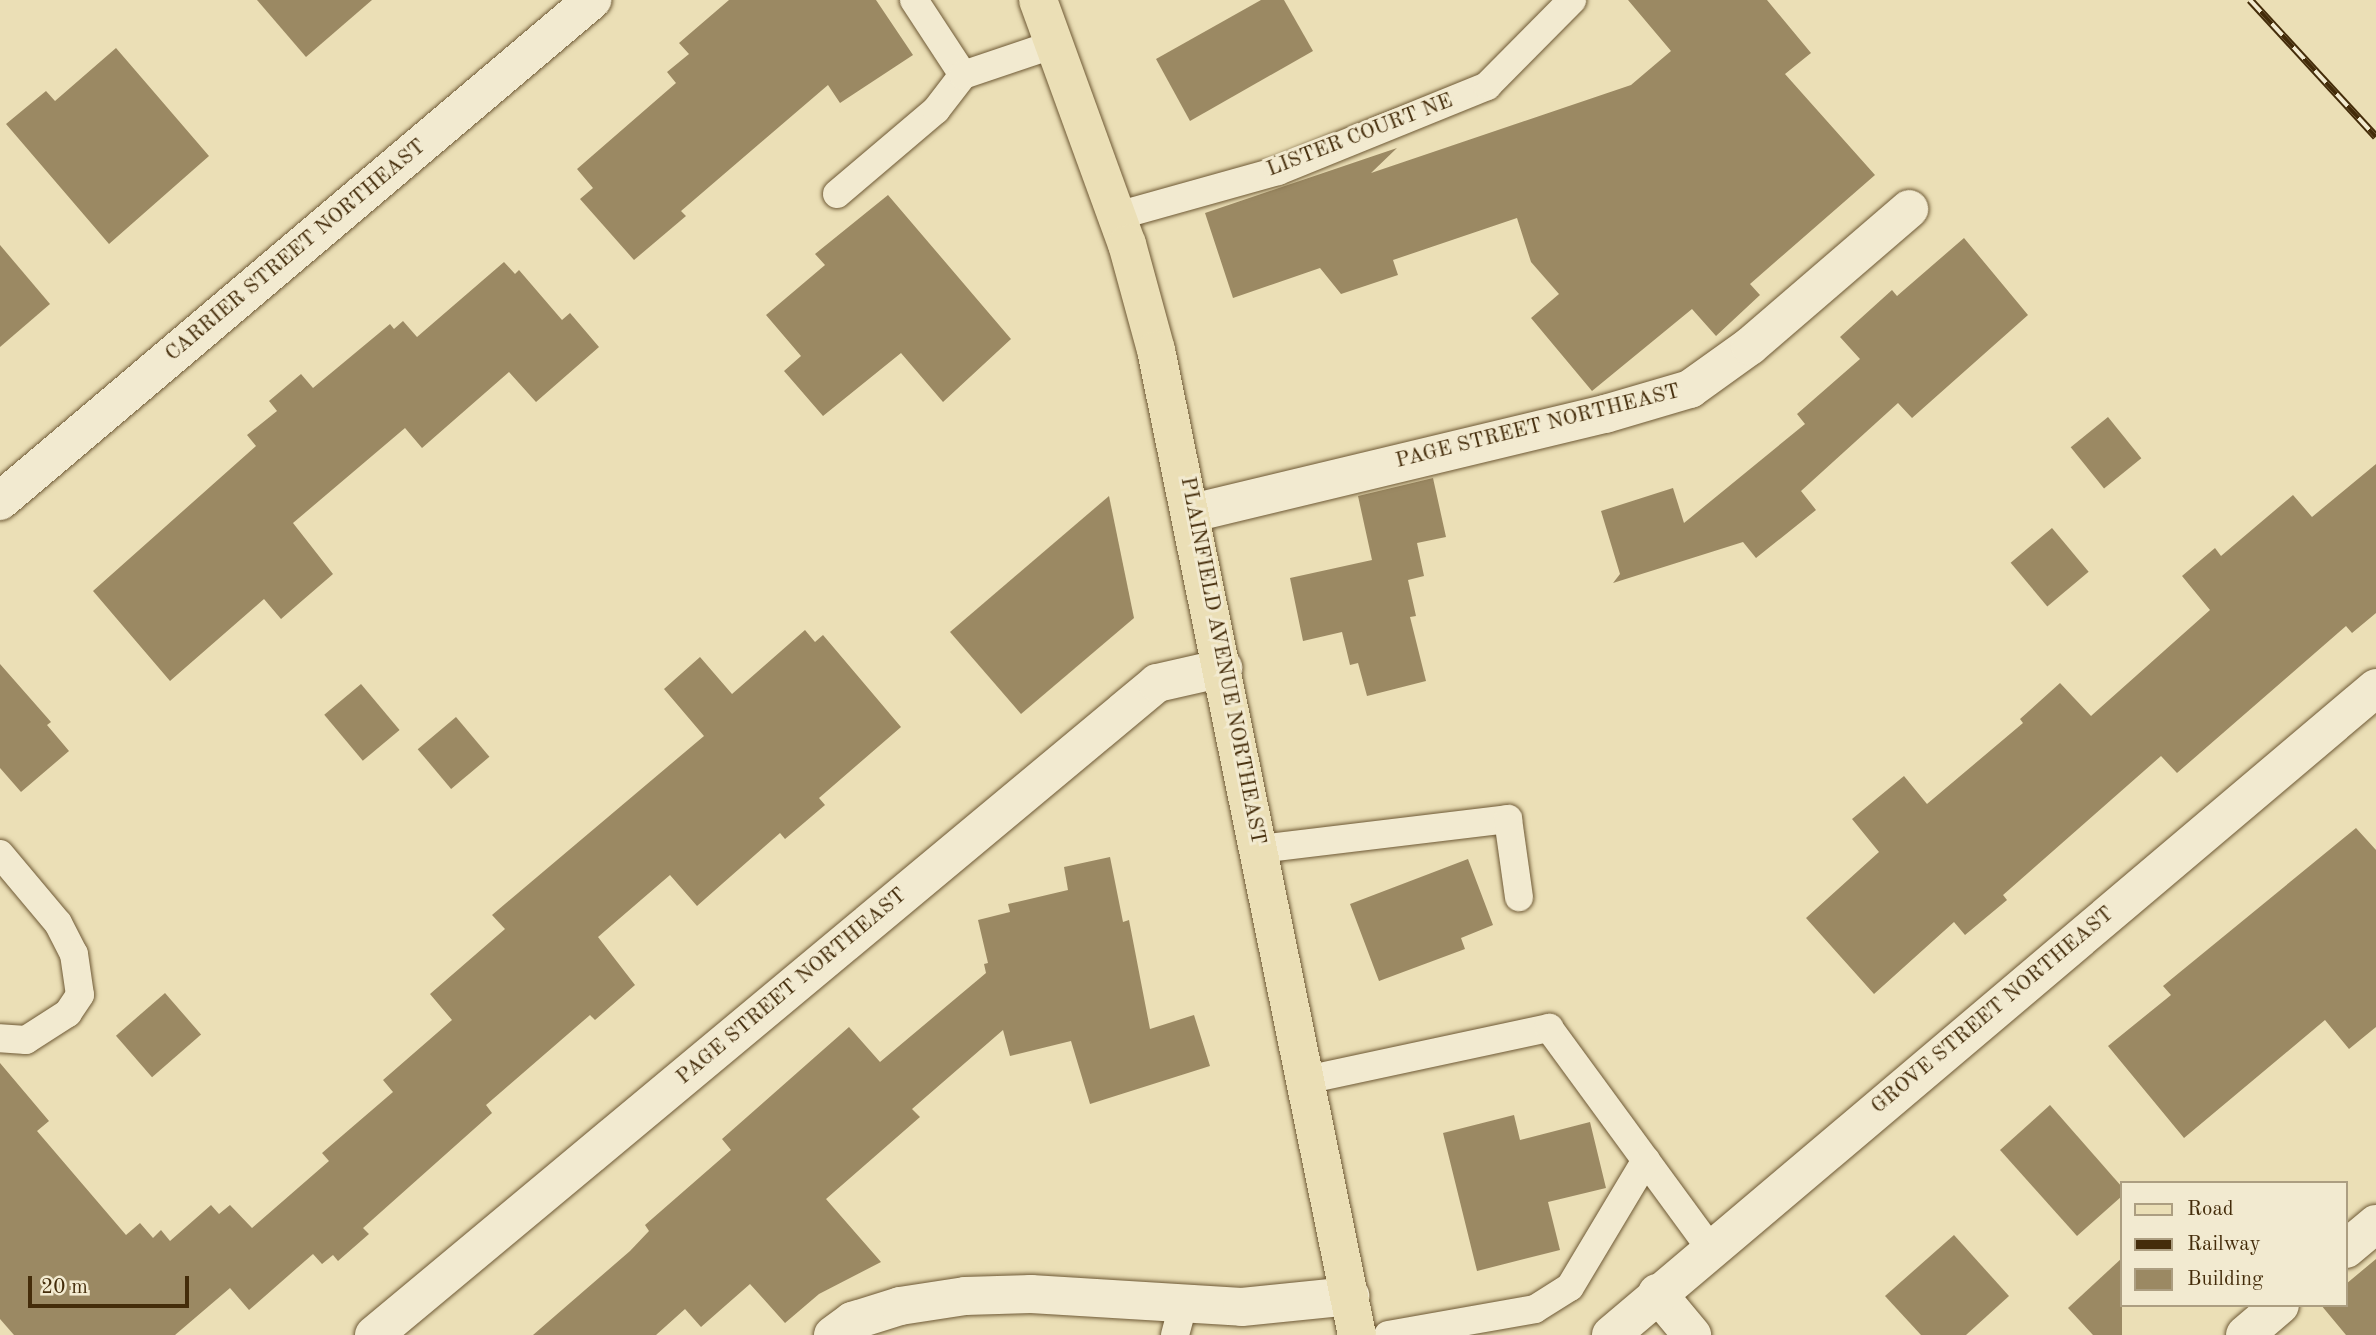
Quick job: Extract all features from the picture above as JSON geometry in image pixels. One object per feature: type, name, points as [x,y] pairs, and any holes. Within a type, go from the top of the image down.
[{"type":"main road","name":"PLAINFIELD AVENUE NORTHEAST","points":[[1038,0],[1117,216],[1156,350],[1192,513],[1357,1335]]},
{"type":"street","name":"CARRIER STREET NORTHEAST","points":[[0,501],[592,0]]},
{"type":"street","name":"PAGE STREET NORTHEAST","points":[[1192,513],[1592,417],[1690,389],[1750,346],[1909,209]]},
{"type":"street","name":"PAGE STREET NORTHEAST","points":[[374,1335],[1157,683],[1223,668]]},
{"type":"street","name":"GROVE STREET NORTHEAST","points":[[1611,1335],[1657,1293],[2376,688]]},
{"type":"street","points":[[2348,1247],[2376,1224]]},
{"type":"street","points":[[1657,1293],[1692,1335]]},
{"type":"street","points":[[834,1335],[852,1321],[900,1306],[965,1296],[1031,1294],[1180,1318],[1242,1307],[1350,1296]]},
{"type":"street","points":[[2245,1335],[2278,1307]]},
{"type":"lane","points":[[914,0],[963,75]]},
{"type":"lane","name":"LISTER COURT NE","points":[[1117,216],[1278,171],[1487,86],[1572,0]]},
{"type":"lane","points":[[837,194],[936,110],[963,75],[1055,44]]},
{"type":"lane","points":[[1260,849],[1508,819],[1519,897]]},
{"type":"lane","points":[[0,854],[58,923],[74,954],[79,995],[68,1013],[26,1040],[0,1038]]},
{"type":"lane","points":[[1306,1080],[1549,1028],[1711,1249]]},
{"type":"lane","points":[[1388,1335],[1535,1309],[1570,1287],[1646,1160]]},
{"type":"building","points":[[257,0],[372,0],[306,57]]},
{"type":"building","points":[[729,0],[876,0],[913,55],[840,103],[828,85],[681,211],[686,216],[634,260],[580,199],[593,188],[577,169],[676,83],[667,72],[689,54],[679,43]]},
{"type":"building","points":[[1261,0],[1284,0],[1313,51],[1190,121],[1156,59]]},
{"type":"building","points":[[1628,0],[1767,0],[1811,53],[1785,74],[1875,175],[1750,284],[1760,295],[1716,336],[1692,309],[1592,391],[1531,318],[1559,294],[1531,262],[1517,218],[1393,260],[1398,275],[1341,294],[1320,268],[1233,298],[1205,213],[1397,148],[1371,173],[1631,85],[1671,51]]},
{"type":"building","points":[[116,48],[209,156],[109,244],[6,124],[46,91],[55,101]]},
{"type":"building","points":[[888,195],[1011,339],[943,402],[901,353],[823,416],[784,371],[801,356],[766,315],[825,265],[815,254]]},
{"type":"building","points":[[1964,238],[2028,315],[1912,418],[1898,403],[1801,491],[1816,510],[1756,558],[1743,542],[1613,583],[1620,574],[1601,511],[1673,488],[1684,523],[1805,424],[1797,414],[1860,359],[1840,337],[1892,290],[1897,296]]},
{"type":"building","points":[[0,245],[50,304],[0,347]]},
{"type":"building","points":[[504,262],[515,274],[519,270],[562,320],[570,313],[599,347],[536,402],[509,372],[422,448],[405,428],[293,523],[333,574],[281,619],[264,599],[170,681],[93,591],[256,446],[247,435],[277,411],[269,401],[301,374],[313,388],[390,324],[394,329],[403,321],[417,337]]},
{"type":"building","points":[[2108,417],[2141,458],[2104,488],[2071,447]]},
{"type":"building","points":[[2376,464],[2376,613],[2352,633],[2346,626],[2177,773],[2161,756],[2003,895],[2007,900],[1965,935],[1954,922],[1874,994],[1806,918],[1879,852],[1852,819],[1904,776],[1927,804],[2023,723],[2020,719],[2060,683],[2091,716],[2210,610],[2182,576],[2215,548],[2221,556],[2293,495],[2312,517]]},
{"type":"building","points":[[1433,478],[1446,537],[1417,543],[1424,576],[1408,580],[1416,616],[1410,617],[1426,681],[1367,696],[1358,663],[1350,665],[1342,632],[1303,641],[1290,578],[1372,560],[1358,496]]},
{"type":"building","points":[[1109,496],[1134,618],[1021,714],[950,632]]},
{"type":"building","points":[[2052,528],[2089,572],[2047,606],[2011,563]]},
{"type":"building","points":[[805,630],[815,642],[823,635],[901,727],[819,798],[825,805],[785,839],[780,833],[697,906],[670,875],[598,937],[635,985],[595,1020],[590,1015],[486,1105],[492,1113],[363,1228],[369,1234],[338,1261],[333,1255],[322,1264],[313,1254],[249,1310],[230,1288],[175,1335],[14,1335],[0,1319],[0,1063],[49,1121],[37,1131],[126,1235],[140,1223],[153,1238],[161,1230],[170,1241],[211,1205],[219,1214],[230,1205],[252,1228],[329,1161],[322,1153],[393,1092],[383,1080],[452,1020],[430,994],[505,929],[492,915],[704,736],[664,689],[700,657],[732,694]]},
{"type":"building","points":[[0,664],[51,722],[47,725],[69,751],[21,792],[0,768]]},
{"type":"building","points":[[361,684],[400,730],[363,761],[324,715]]},
{"type":"building","points":[[456,717],[489,757],[451,789],[418,749]]},
{"type":"building","points":[[2356,828],[2376,850],[2376,1027],[2349,1049],[2325,1020],[2184,1138],[2108,1046],[2171,995],[2163,986]]},
{"type":"building","points":[[1110,857],[1123,922],[1129,920],[1150,1029],[1194,1015],[1210,1066],[1090,1104],[1071,1041],[1010,1056],[1003,1030],[912,1109],[920,1117],[826,1199],[881,1262],[819,1294],[785,1323],[750,1284],[701,1327],[685,1309],[656,1335],[533,1335],[630,1251],[649,1231],[645,1225],[731,1150],[722,1139],[849,1027],[880,1062],[986,973],[984,964],[988,963],[978,920],[1010,912],[1008,904],[1068,890],[1064,867]]},
{"type":"building","points":[[1468,859],[1493,925],[1461,938],[1465,949],[1379,981],[1350,904]]},
{"type":"building","points":[[165,993],[201,1035],[152,1077],[116,1036]]},
{"type":"building","points":[[2050,1105],[2120,1185],[2120,1198],[2077,1236],[2000,1150]]},
{"type":"building","points":[[1514,1115],[1520,1140],[1590,1122],[1606,1188],[1548,1202],[1560,1250],[1477,1271],[1443,1133]]},
{"type":"building","points":[[1954,1235],[2009,1296],[1966,1335],[1921,1335],[1885,1296]]},
{"type":"building","points":[[2376,1259],[2376,1335],[2346,1335],[2323,1307],[2348,1307],[2348,1282]]},
{"type":"building","points":[[2120,1260],[2122,1335],[2093,1335],[2068,1308]]},
{"type":"railway","points":[[2250,0],[2376,137]]}]
